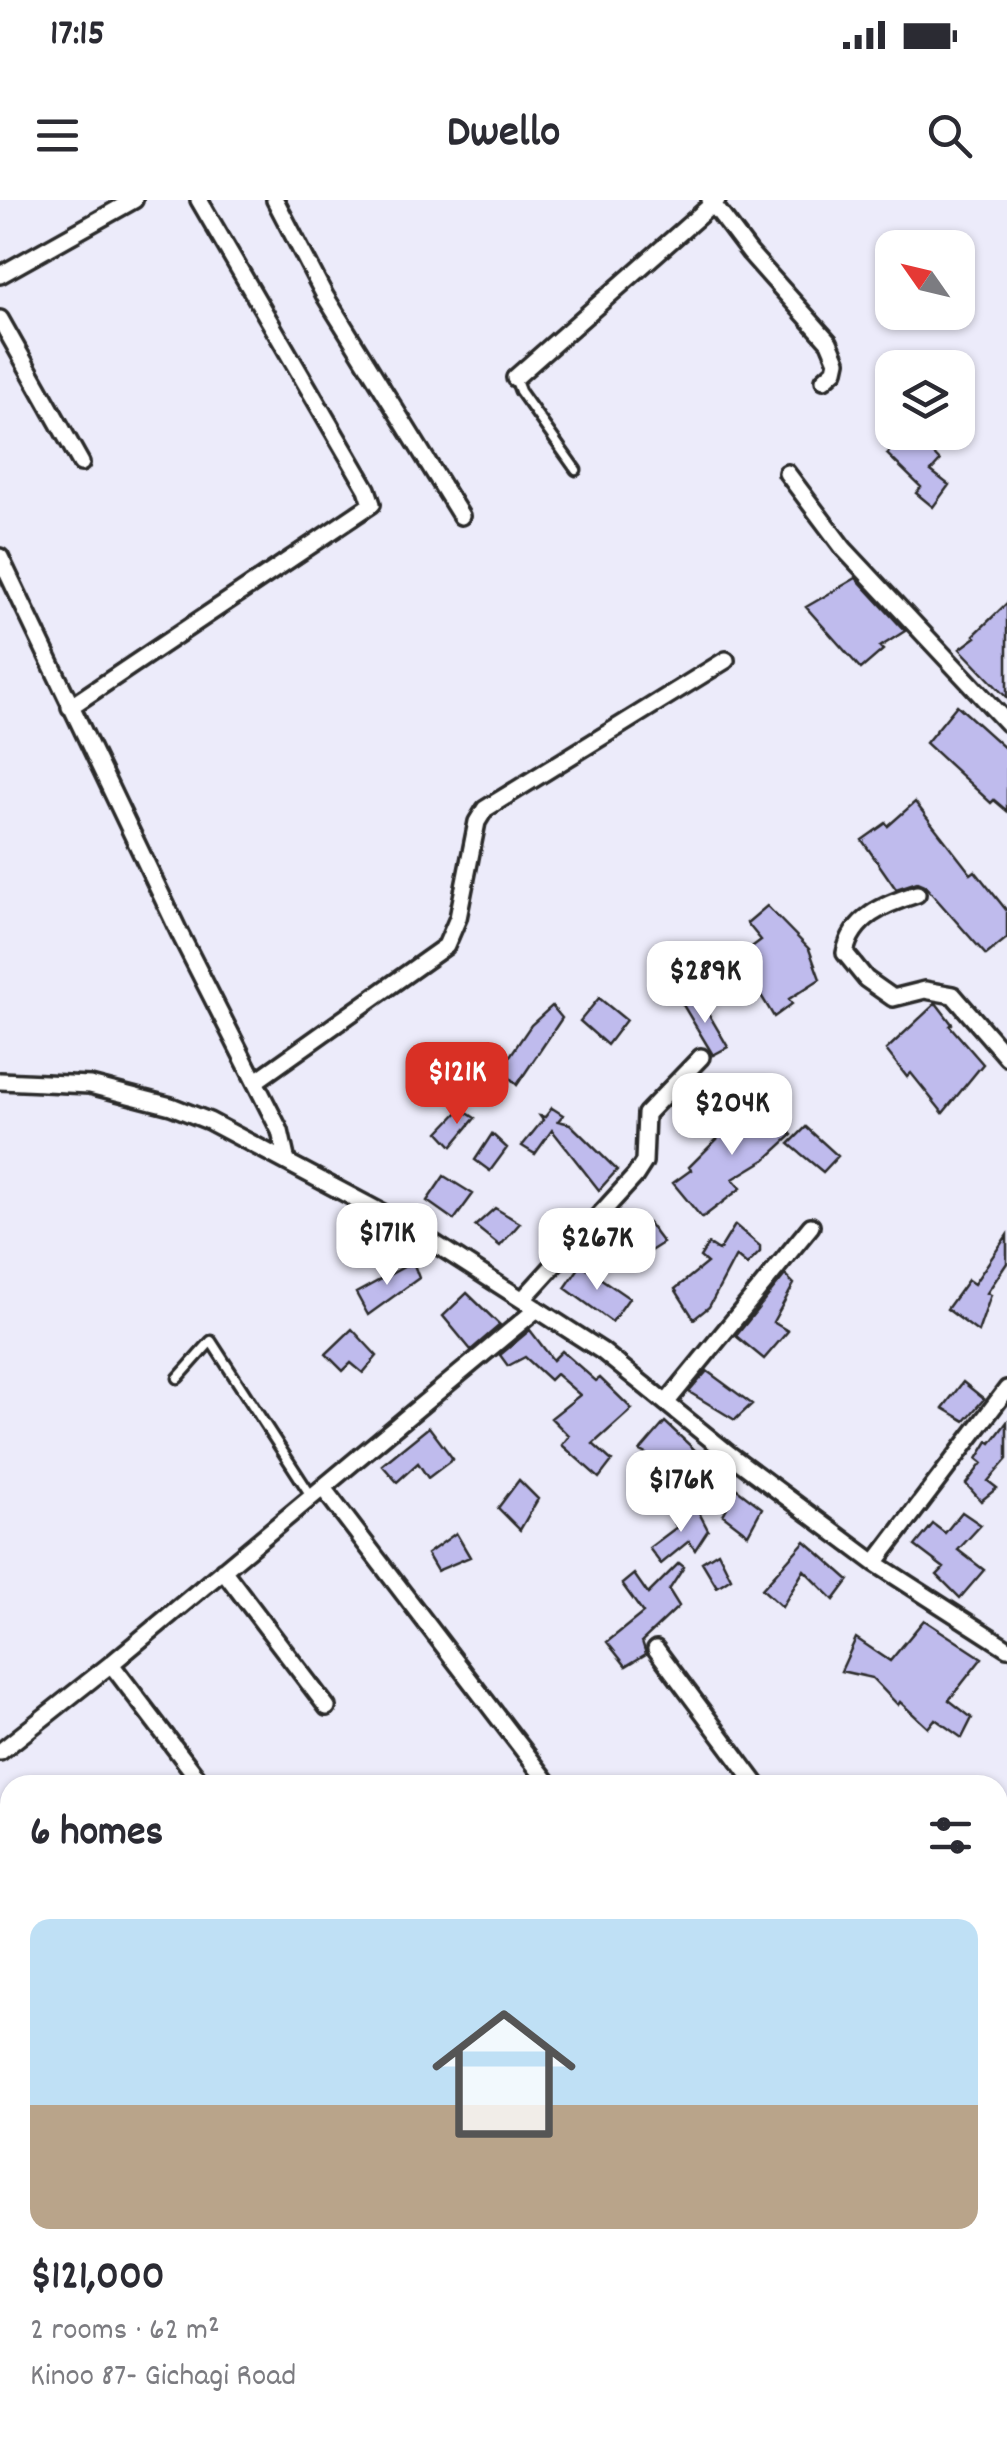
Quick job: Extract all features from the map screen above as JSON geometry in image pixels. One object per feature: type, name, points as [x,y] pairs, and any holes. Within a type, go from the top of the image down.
[{"type":"street","points":[[0,275],[134,200]]},
{"type":"street","points":[[70,707],[372,504],[367,488],[199,200]]},
{"type":"street","points":[[276,200],[325,296],[461,516]]},
{"type":"street","points":[[515,378],[713,201],[750,252],[830,342],[837,362],[835,370],[824,380]]},
{"type":"street","points":[[0,318],[81,463]]},
{"type":"street","points":[[786,474],[844,549],[1007,723]]},
{"type":"street","points":[[0,557],[280,1131],[287,1162]]},
{"type":"street","points":[[256,1081],[446,946],[458,918],[477,822],[485,809],[726,660]]},
{"type":"street","points":[[917,894],[867,916],[848,936],[844,953],[866,979],[893,998],[925,990],[952,994],[1007,1057]]},
{"type":"street","points":[[0,1752],[318,1492],[530,1304],[635,1176],[644,1162],[646,1114],[701,1057]]},
{"type":"street","points":[[0,1081],[90,1085],[130,1092],[209,1121],[410,1226],[602,1352],[875,1563],[1007,1648]]},
{"type":"street","points":[[666,1403],[811,1226]]},
{"type":"street","points":[[875,1563],[1007,1389]]},
{"type":"street","points":[[318,1492],[542,1775]]},
{"type":"street","points":[[223,1570],[327,1707]]},
{"type":"street","points":[[656,1649],[750,1775]]},
{"type":"street","points":[[111,1664],[195,1775]]},
{"type":"lane","points":[[515,378],[520,391],[576,470]]},
{"type":"lane","points":[[178,1378],[211,1341],[318,1492]]},
{"type":"building","points":[[891,450],[930,450],[940,461],[931,471],[949,485],[933,507],[916,493],[921,487],[887,454]]},
{"type":"building","points":[[856,578],[905,631],[880,647],[883,650],[861,669],[806,607]]},
{"type":"building","points":[[1007,603],[1007,698],[960,649]]},
{"type":"building","points":[[957,705],[1007,750],[1007,811],[994,800],[991,803],[926,743]]},
{"type":"building","points":[[915,802],[971,874],[975,871],[1007,911],[1007,938],[986,955],[924,885],[917,882],[896,889],[862,840],[886,823],[888,826]]},
{"type":"building","points":[[767,906],[809,949],[820,979],[789,999],[792,1004],[774,1017],[738,957],[761,940],[747,923]]},
{"type":"building","points":[[698,996],[728,1047],[713,1055],[683,1005]]},
{"type":"building","points":[[599,998],[626,1020],[607,1045],[580,1021]]},
{"type":"building","points":[[936,1003],[983,1064],[943,1113],[911,1073],[907,1077],[886,1050]]},
{"type":"building","points":[[552,1006],[562,1018],[517,1085],[501,1069],[531,1025]]},
{"type":"building","points":[[758,1098],[792,1135],[766,1159],[733,1179],[741,1188],[702,1218],[673,1183],[691,1170],[689,1167]]},
{"type":"building","points":[[552,1108],[563,1115],[558,1121],[570,1124],[617,1170],[599,1190],[552,1130],[535,1154],[522,1146],[543,1120],[540,1116],[545,1117]]},
{"type":"building","points":[[461,1109],[475,1118],[452,1146],[439,1132]]},
{"type":"building","points":[[806,1127],[838,1156],[823,1172],[789,1144]]},
{"type":"building","points":[[492,1134],[507,1148],[490,1171],[475,1160]]},
{"type":"building","points":[[444,1176],[473,1194],[454,1220],[427,1201]]},
{"type":"building","points":[[495,1208],[520,1223],[500,1246],[475,1226]]},
{"type":"building","points":[[648,1223],[663,1243],[644,1255],[624,1236]]},
{"type":"building","points":[[735,1225],[760,1246],[760,1252],[747,1265],[736,1256],[709,1307],[694,1319],[675,1289],[707,1263],[700,1257],[708,1244],[719,1251]]},
{"type":"building","points":[[1007,1235],[1007,1263],[987,1293],[991,1295],[978,1332],[947,1309],[968,1280],[974,1284]]},
{"type":"building","points":[[413,1262],[419,1278],[368,1315],[356,1293]]},
{"type":"building","points":[[581,1265],[629,1298],[612,1322],[565,1288]]},
{"type":"building","points":[[785,1275],[794,1284],[773,1322],[788,1331],[764,1359],[736,1336]]},
{"type":"building","points":[[467,1293],[500,1325],[471,1350],[443,1316]]},
{"type":"building","points":[[352,1329],[377,1356],[363,1373],[351,1363],[343,1371],[326,1354]]},
{"type":"building","points":[[530,1330],[553,1360],[562,1351],[596,1381],[600,1378],[632,1409],[593,1444],[612,1461],[599,1478],[562,1445],[569,1436],[551,1418],[580,1395],[556,1374],[550,1380],[525,1357],[508,1366],[500,1355]]},
{"type":"building","points":[[707,1371],[752,1404],[735,1420],[689,1392]]},
{"type":"building","points":[[963,1382],[984,1399],[965,1421],[943,1408]]},
{"type":"building","points":[[665,1422],[698,1453],[686,1474],[640,1451]]},
{"type":"building","points":[[1007,1422],[1007,1459],[988,1481],[997,1488],[981,1501],[966,1484],[982,1463],[977,1459],[988,1441],[991,1443]]},
{"type":"building","points":[[429,1427],[453,1459],[428,1478],[418,1463],[397,1482],[382,1465]]},
{"type":"building","points":[[519,1480],[538,1499],[520,1530],[498,1508]]},
{"type":"building","points":[[737,1489],[762,1508],[748,1534],[723,1515]]},
{"type":"building","points":[[694,1503],[708,1530],[695,1550],[689,1541],[661,1564],[649,1548],[677,1527],[675,1524]]},
{"type":"building","points":[[962,1512],[981,1525],[958,1550],[984,1570],[960,1598],[937,1575],[944,1568],[915,1546],[933,1524],[945,1533]]},
{"type":"building","points":[[456,1533],[470,1557],[437,1571],[427,1554]]},
{"type":"building","points":[[805,1541],[849,1580],[834,1600],[804,1570],[782,1607],[762,1589]]},
{"type":"building","points":[[718,1552],[731,1578],[717,1587],[702,1562]]},
{"type":"building","points":[[679,1563],[684,1567],[669,1590],[679,1606],[642,1641],[646,1654],[626,1666],[607,1642],[643,1613],[622,1584],[634,1574],[648,1594]]},
{"type":"building","points":[[924,1620],[982,1658],[949,1700],[972,1718],[962,1738],[935,1719],[928,1728],[872,1678],[841,1671],[856,1638],[890,1661]]}]
